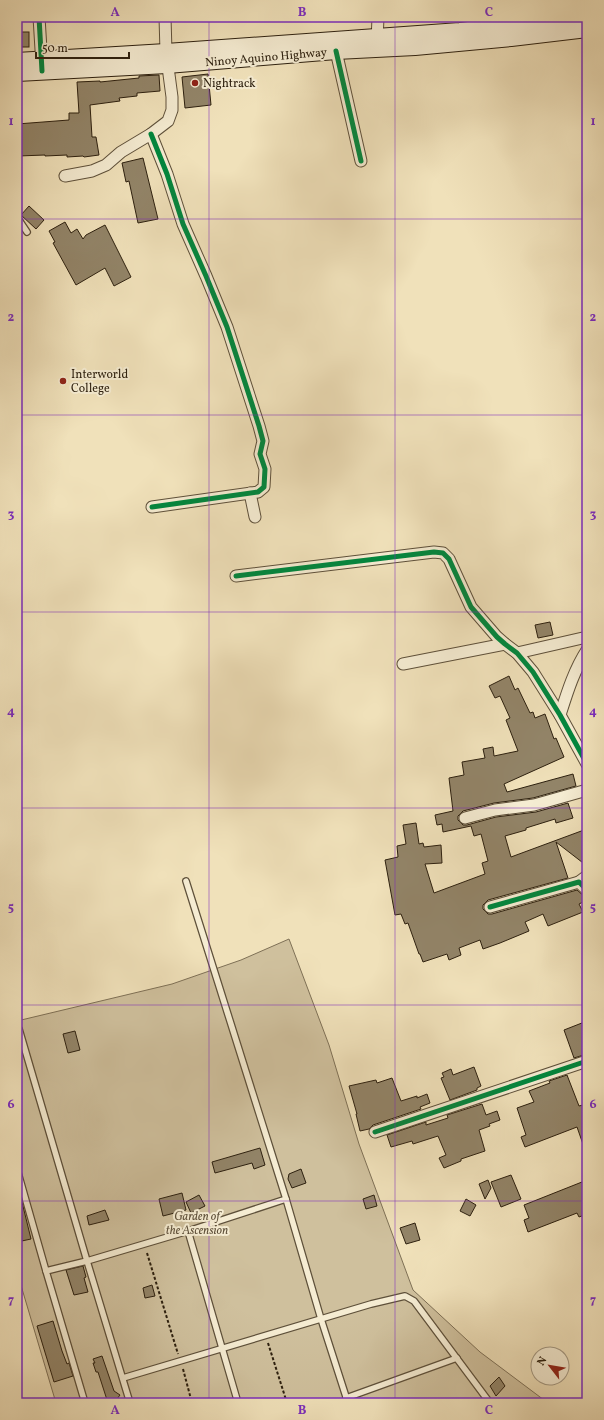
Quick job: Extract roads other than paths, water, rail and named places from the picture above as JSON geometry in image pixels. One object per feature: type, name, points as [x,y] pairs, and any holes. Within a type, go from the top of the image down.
[{"type":"main road","name":"Ninoy Aquino Highway","points":[[297,49],[336,51],[377,43],[544,19],[572,22],[587,29]]},
{"type":"main road","name":"Ninoy Aquino Highway","points":[[17,61],[42,65],[167,58],[377,43],[504,39],[572,22]]},
{"type":"main road","name":"Ninoy Aquino Highway","points":[[17,73],[42,65]]},
{"type":"street","points":[[39,17],[42,65]]},
{"type":"street","points":[[65,176],[92,171],[106,165],[121,152],[151,134],[168,121],[172,110],[172,97],[167,58],[165,17]]},
{"type":"street","points":[[377,43],[378,17]]},
{"type":"street","points":[[336,51],[361,161]]},
{"type":"street","points":[[151,134],[167,174],[183,224],[227,327],[259,426],[263,441],[260,454],[265,469],[264,487],[258,492],[152,507]]},
{"type":"street","points":[[250,493],[255,517]]},
{"type":"street","points":[[236,576],[434,552],[443,553],[449,558],[471,607],[505,644],[517,653],[533,672],[560,715],[587,764]]},
{"type":"street","points":[[517,653],[587,637]]},
{"type":"street","points":[[403,664],[505,644]]},
{"type":"street","points":[[560,715],[581,659],[587,650]]},
{"type":"street","points":[[465,818],[480,813],[534,805],[587,790]]},
{"type":"street","points":[[490,907],[584,883]]},
{"type":"street","points":[[375,1132],[587,1061]]},
{"type":"lane","points":[[17,216],[27,232]]},
{"type":"lane","points":[[186,881],[286,1199],[321,1319],[347,1400],[457,1358]]},
{"type":"lane","points":[[19,1029],[130,1403]]},
{"type":"lane","points":[[17,1169],[85,1403]]},
{"type":"lane","points":[[46,1271],[145,1244],[286,1199]]},
{"type":"lane","points":[[188,1231],[238,1403]]},
{"type":"lane","points":[[123,1378],[401,1296],[408,1297],[414,1301],[490,1403]]},
{"type":"place","name":"Nightrack","points":[[195,83]]},
{"type":"place","name":"Interworld College","points":[[63,381]]},
{"type":"park label","name":"Garden of the Ascension","points":[[197,1223]]}]
